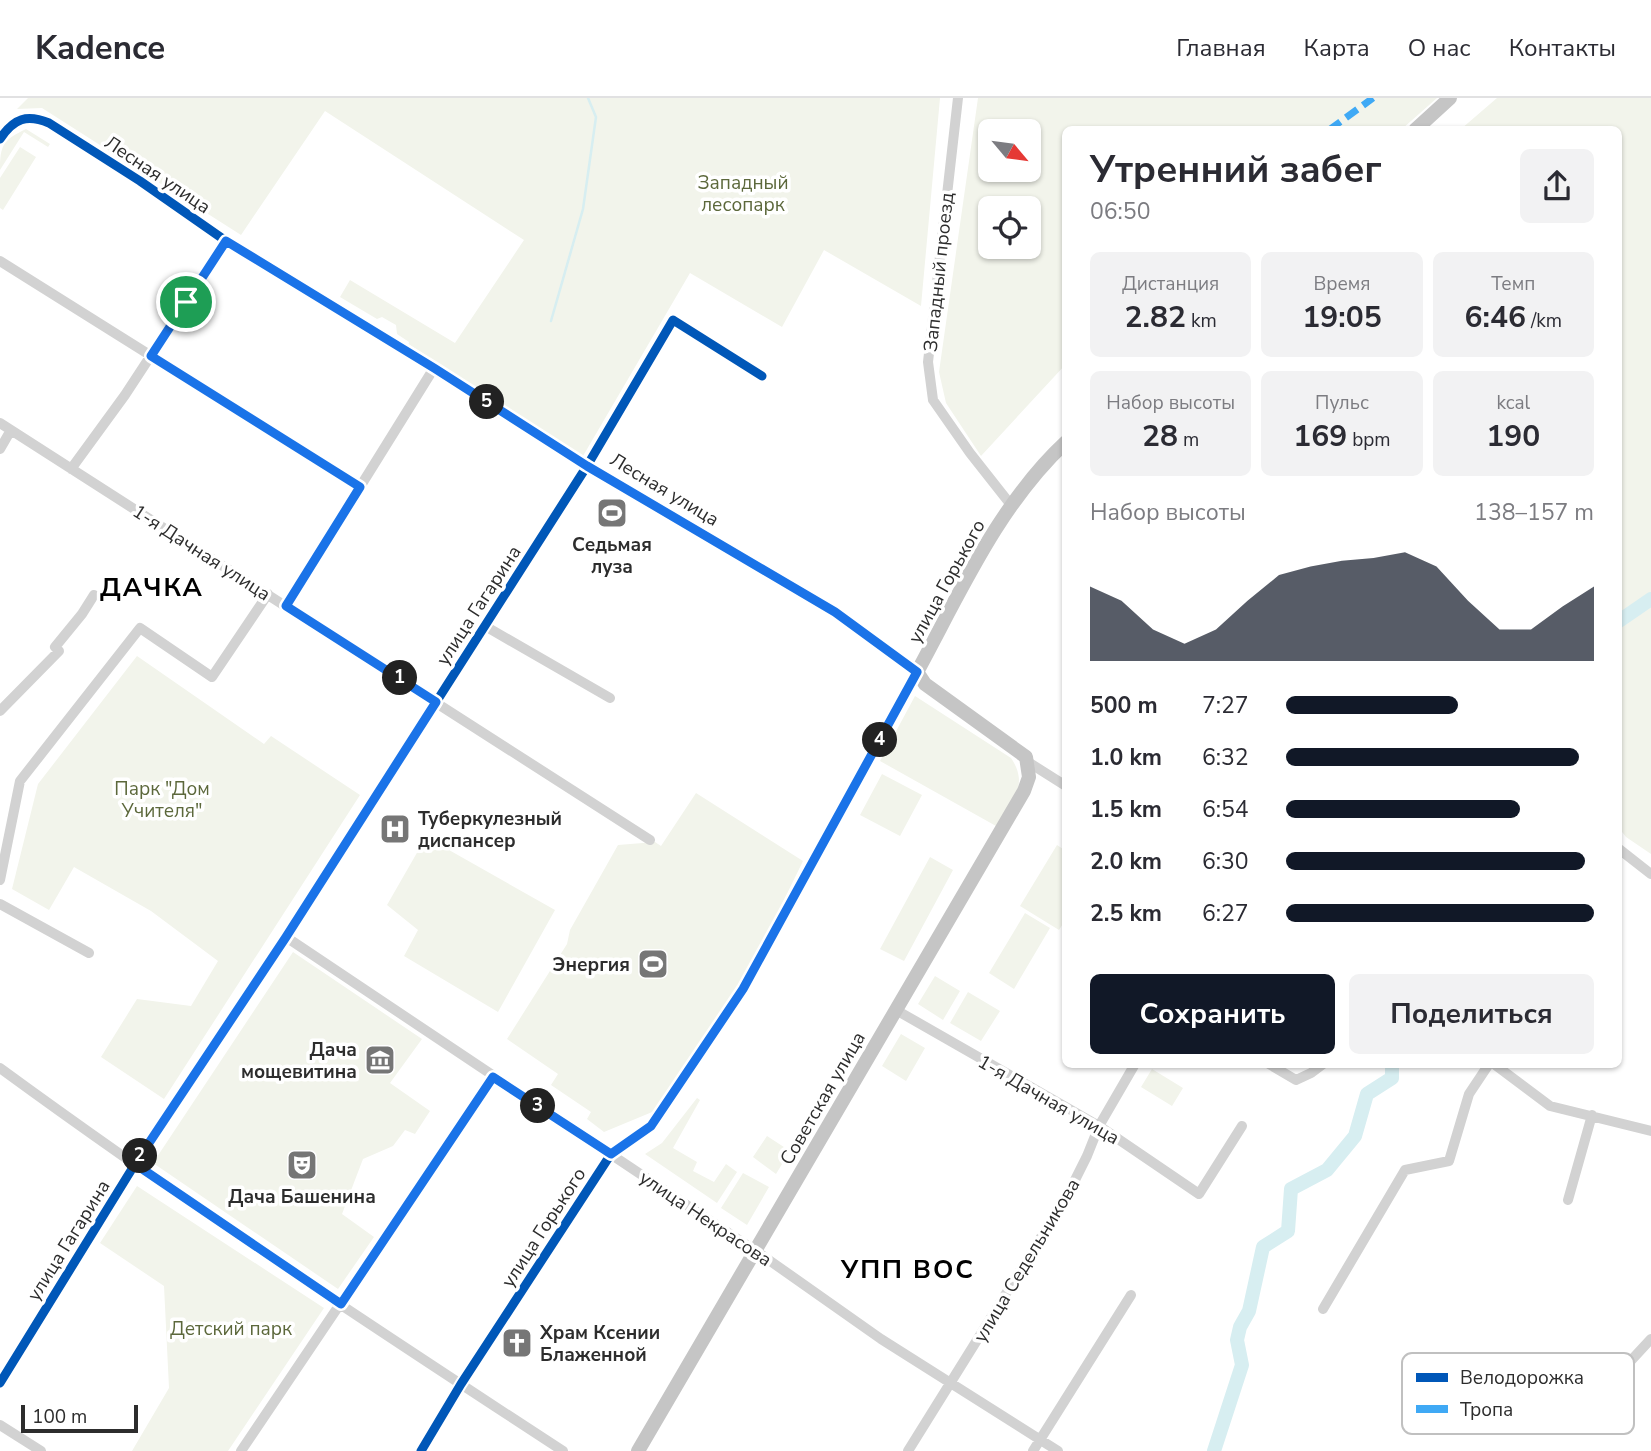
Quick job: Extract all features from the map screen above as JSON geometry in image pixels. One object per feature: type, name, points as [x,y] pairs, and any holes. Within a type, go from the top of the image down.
[{"type":"main road","points":[[1419,126],[1450,98]]},
{"type":"main road","name":"улица Горького","points":[[917,672],[1011,505],[1062,446]]},
{"type":"main road","name":"Лесная улица","points":[[917,672],[925,684],[1026,757],[1028,762]]},
{"type":"main road","name":"Советская улица","points":[[638,1451],[1024,791],[1029,777],[1028,762]]},
{"type":"street","name":"Западный проезд","points":[[958,98],[928,362],[933,400],[1011,505]]},
{"type":"street","name":"Лесная улица","points":[[0,139],[16,121],[34,117],[49,123],[141,181],[226,241],[434,368],[587,466],[835,612],[917,672]]},
{"type":"street","points":[[71,469],[151,356],[226,241]]},
{"type":"street","points":[[0,261],[360,487]]},
{"type":"street","name":"улица Гагарина","points":[[0,1382],[135,1164],[286,937],[587,466],[673,320],[762,376]]},
{"type":"street","points":[[286,606],[434,368]]},
{"type":"street","name":"1-я Дачная улица","points":[[0,423],[650,840]]},
{"type":"street","points":[[0,449],[11,430]]},
{"type":"street","points":[[0,711],[59,651],[55,647],[82,614],[94,594]]},
{"type":"street","points":[[0,880],[20,781],[140,628],[212,677],[268,594]]},
{"type":"street","name":"улица Гагарина","points":[[485,626],[610,698]]},
{"type":"street","name":"улица Горького","points":[[421,1451],[461,1384],[611,1154],[651,1126],[743,989],[917,672]]},
{"type":"street","name":"Лесная улица","points":[[1028,762],[1062,783]]},
{"type":"street","points":[[1622,851],[1651,874]]},
{"type":"street","points":[[0,904],[89,953]]},
{"type":"street","name":"улица Некрасова","points":[[286,937],[950,1384],[1058,1451]]},
{"type":"street","name":"1-я Дачная улица","points":[[896,1010],[1098,1126],[1199,1194],[1242,1126]]},
{"type":"street","points":[[0,1068],[135,1164],[563,1451]]},
{"type":"street","name":"улица Седельникова","points":[[908,1451],[1068,1194],[1098,1126],[1133,1068]]},
{"type":"street","points":[[1276,1068],[1296,1080],[1317,1068]]},
{"type":"street","points":[[1323,1309],[1405,1170],[1449,1161],[1469,1094],[1489,1068]]},
{"type":"street","points":[[1498,1068],[1550,1106],[1651,1131]]},
{"type":"street","points":[[241,1451],[493,1077]]},
{"type":"street","points":[[1568,1200],[1592,1115]]},
{"type":"street","points":[[1033,1451],[1131,1295]]},
{"type":"street","points":[[1634,1357],[1651,1339]]},
{"type":"street","points":[[0,1425],[41,1451]]},
{"type":"green space","name":"Западный лесопарк","points":[[28,98],[940,98],[921,306],[824,250],[782,327],[690,273],[583,456],[408,346],[409,342],[397,334],[396,325],[382,317],[377,319],[340,297],[350,280],[455,343],[524,240],[325,111],[241,235],[42,108],[17,109]]},
{"type":"green space","points":[[978,98],[1437,98],[1405,126],[1062,126],[1062,368],[981,456],[946,403],[939,372]]},
{"type":"green space","points":[[1497,98],[1651,98],[1651,854],[1622,832],[1622,126],[1464,126]]},
{"type":"green space","points":[[26,129],[50,144],[48,147],[24,132],[0,170],[4,144]]},
{"type":"green space","points":[[20,147],[36,157],[3,210],[0,208],[0,178]]},
{"type":"green space","name":"Парк \"Дом Учителя\"","points":[[137,656],[264,744],[271,736],[360,795],[164,1099],[101,1057],[137,999],[191,1006],[218,961],[151,911],[74,867],[49,910],[12,889],[38,784]]},
{"type":"green space","points":[[915,696],[1011,758],[1019,777],[1019,785],[996,826],[880,761]]},
{"type":"green space","points":[[882,774],[922,795],[900,836],[860,815]]},
{"type":"green space","name":"Энергия","points":[[696,793],[803,861],[755,959],[657,1110],[604,1132],[587,1119],[591,1112],[551,1085],[558,1074],[507,1039],[567,944],[570,930],[618,845],[655,842],[661,846]]},
{"type":"green space","points":[[426,837],[555,910],[498,1012],[404,956],[418,930],[387,905]]},
{"type":"green space","points":[[1057,845],[1062,848],[1062,925],[1059,930],[1020,906]]},
{"type":"green space","points":[[930,857],[953,870],[904,961],[880,949]]},
{"type":"green space","points":[[1025,913],[1050,928],[1014,989],[989,973]]},
{"type":"green space","points":[[293,952],[422,1039],[390,1083],[430,1111],[415,1134],[405,1130],[393,1146],[363,1159],[342,1214],[374,1237],[338,1289],[153,1163]]},
{"type":"green space","points":[[935,976],[960,991],[943,1020],[918,1004]]},
{"type":"green space","points":[[968,992],[1000,1011],[981,1041],[950,1023]]},
{"type":"green space","points":[[901,1034],[925,1048],[906,1081],[882,1066]]},
{"type":"green space","points":[[1152,1069],[1183,1088],[1172,1106],[1141,1087]]},
{"type":"green space","points":[[697,1098],[700,1100],[673,1148],[697,1162],[693,1171],[714,1182],[726,1164],[737,1172],[717,1203],[645,1154],[662,1143]]},
{"type":"green space","points":[[767,1136],[790,1151],[776,1174],[753,1157]]},
{"type":"green space","points":[[743,1173],[769,1187],[747,1225],[721,1208]]},
{"type":"green space","name":"Детский парк","points":[[137,1186],[324,1308],[228,1451],[132,1451],[169,1388],[164,1286],[100,1243]]},
{"type":"waterway","points":[[551,321],[583,209],[596,117],[588,98]]},
{"type":"waterway","points":[[1622,619],[1651,599]]},
{"type":"waterway","points":[[1214,1451],[1242,1365],[1237,1340],[1240,1327],[1249,1311],[1263,1247],[1288,1231],[1291,1189],[1327,1170],[1355,1136],[1367,1094],[1392,1078],[1392,1068]]},
{"type":"marked path","points":[[1334,126],[1373,98]]},
{"type":"cycle path","points":[[0,139],[10,126],[22,120],[34,119],[49,123],[140,181],[226,241],[401,347],[587,466],[835,612],[917,672],[743,989],[651,1126],[611,1154],[461,1384],[421,1451]]},
{"type":"cycle path","points":[[0,1383],[135,1164],[286,937],[587,466],[673,320],[762,376]]},
{"type":"place","name":"Седьмая луза","points":[[612,513]]},
{"type":"place","name":"Туберкулезный диспансер","points":[[395,829]]},
{"type":"place","name":"Энергия","points":[[653,964]]},
{"type":"place","name":"Дача мощевитина","points":[[380,1060]]},
{"type":"place","name":"Дача Башенина","points":[[302,1165]]},
{"type":"place","name":"Храм Ксении Блаженной","points":[[517,1343]]},
{"type":"district","name":"ДАЧКА","points":[[152,587]]},
{"type":"district","name":"УПП ВОС","points":[[908,1269]]},
{"type":"route","points":[[226,241],[434,368],[587,466],[835,612],[917,672],[743,989],[651,1126],[611,1154],[493,1077],[341,1304],[135,1164],[286,937],[436,702],[286,606],[360,487],[151,356],[186,302],[226,241]]}]
